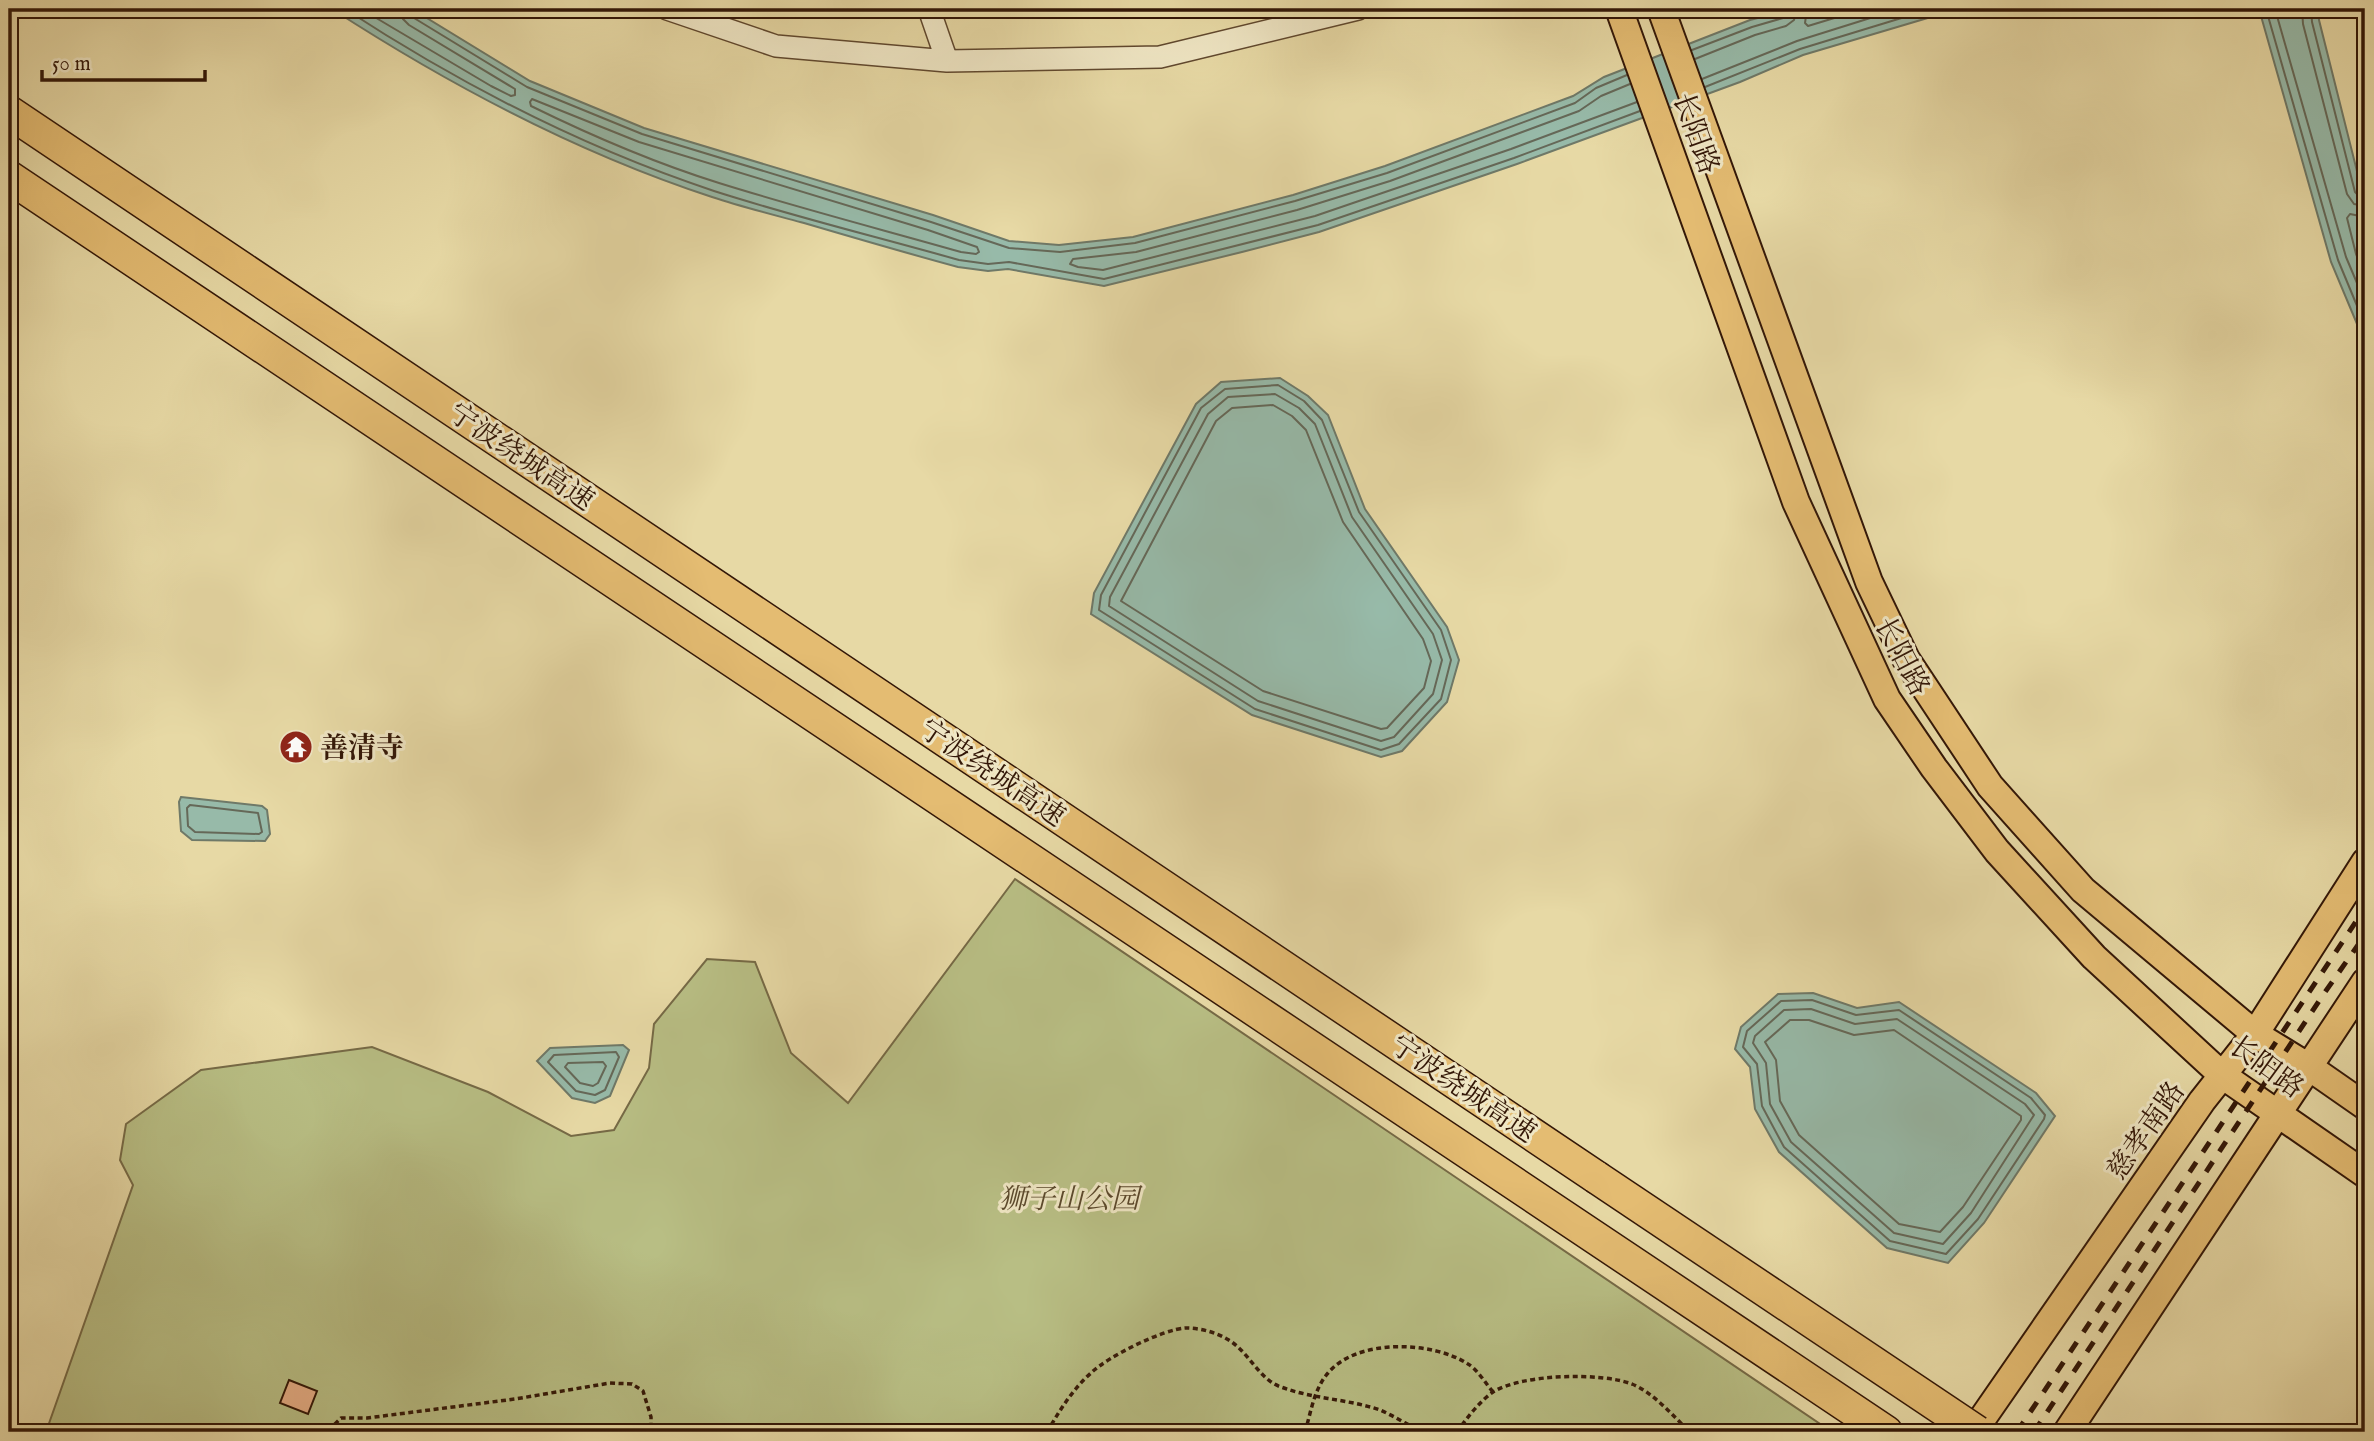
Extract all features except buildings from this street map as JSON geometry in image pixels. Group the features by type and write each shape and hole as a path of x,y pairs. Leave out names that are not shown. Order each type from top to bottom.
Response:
{"highway":[{"name":"宁波绕城高速","path":"9,112 1975,1432"},
{"name":"宁波绕城高速","path":"9,177 1886,1432"}],"main road":[{"name":"长阳路","path":"1619,9 1796,502 1887,699 1934,768 1997,851 2094,957 2221,1075 2365,1174"},
{"name":"长阳路","path":"1661,9 1869,582 1906,659 1990,786 2083,890 2255,1034 2309,1067 2365,1107"},
{"name":"慈孝南路","path":"1975,1432 2221,1075 2255,1034 2365,862"},
{"path":"2067,1432 2365,982"}],"street":[{"path":"667,9 776,46 947,61 1160,57 1358,9"},
{"path":"929,9 947,61"}],"path":[{"path":"1046,1432 1067,1398 1093,1371 1126,1350 1185,1328 1205,1330 1223,1336 1237,1345 1270,1382 1316,1396 1380,1410 1422,1432"},
{"path":"1305,1432 1319,1385 1330,1370 1371,1349 1400,1346 1441,1352 1470,1365 1493,1392"},
{"path":"1457,1432 1493,1392 1523,1380 1569,1376 1632,1385 1657,1400 1690,1432"},
{"path":"334,1432 332,1426 341,1418 367,1418 515,1399 610,1383 632,1384 643,1391 651,1416 651,1432"},
{"path":"1320,1432 1353,1432"}],"green space":[{"name":"狮子山公园","path":"1015,879 1832,1432 46,1432 133,1185 120,1160 126,1124 201,1070 372,1047 488,1092 571,1136 614,1130 649,1068 654,1024 707,959 755,962 791,1053 848,1103"}],"water":[{"path":"332,9 412,9 530,81 644,128 933,215 1009,241 1059,245 1133,237 1293,195 1385,166 1573,96 1604,77 1750,20 1792,9 1958,9 1803,55 1740,82 1517,164 1319,232 1104,286 1008,269 988,271 958,267 712,197 612,160 516,115 423,65"},
{"path":"2259,9 2318,9 2365,203 2365,343 2331,262"},
{"path":"1280,378 1308,396 1328,415 1365,509 1447,627 1459,660 1447,702 1402,751 1381,757 1252,715 1091,614 1094,593 1196,404 1221,382"},
{"path":"181,797 262,806 267,810 270,834 265,841 192,840 181,831"},
{"path":"1813,993 1857,1008 1899,1002 2036,1093 2055,1116 1984,1223 1948,1263 1887,1248 1779,1152 1755,1109 1750,1067 1735,1049 1741,1027 1778,994"},
{"path":"623,1045 629,1050 610,1096 595,1103 572,1098 537,1061 550,1048"}],"railway":[{"path":"2017,1432 2365,908"},
{"path":"2034,1432 2365,935"}],"place":[{"name":"善清寺","path":"296,747"}]}
